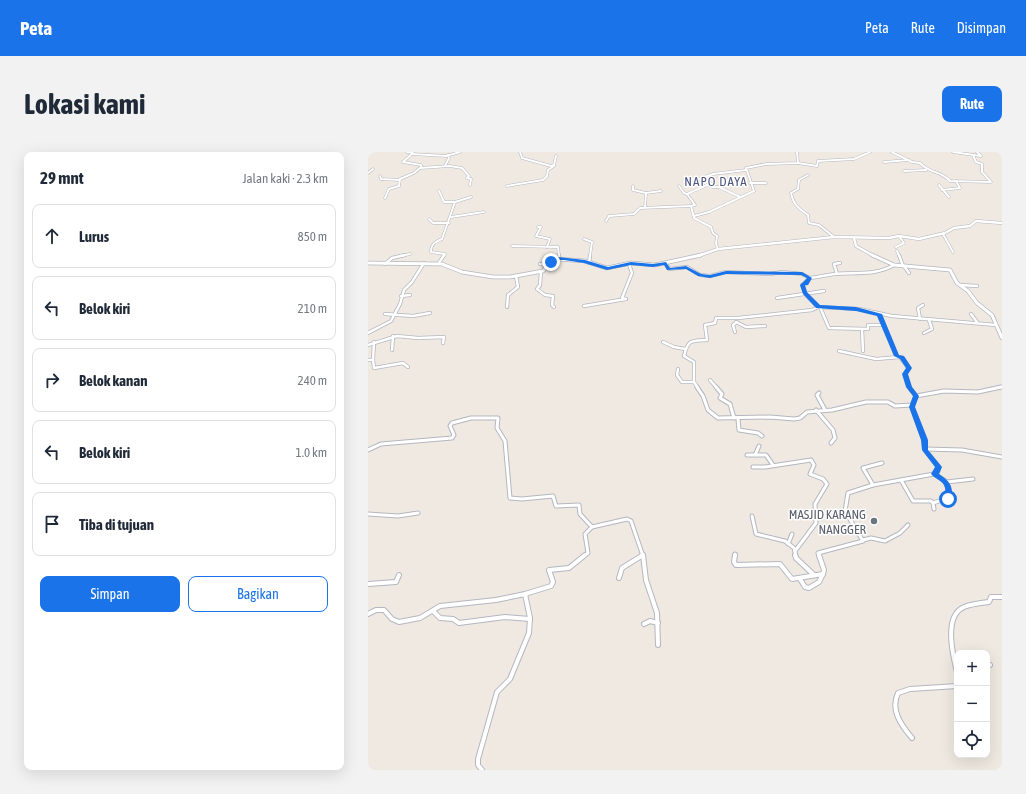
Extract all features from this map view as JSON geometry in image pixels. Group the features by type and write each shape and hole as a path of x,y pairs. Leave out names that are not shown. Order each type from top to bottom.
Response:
{"street":[{"path":"407,152 413,153 412,154 443,153 448,155 460,152"},
{"path":"520,152 522,158 554,166"},
{"path":"797,152 798,163"},
{"path":"698,182 696,180 710,175 746,170 746,168 751,166 798,163 817,166 818,161 854,159 870,152"},
{"path":"892,152 909,160 920,163 926,170"},
{"path":"953,152 981,156 978,152"},
{"path":"412,154 404,162 421,165 420,168"},
{"path":"446,166 449,158 448,155"},
{"path":"904,171 926,170 944,174 949,181 991,182 982,172 981,164 976,162 974,155"},
{"path":"507,186 543,180 548,170 554,166 556,156"},
{"path":"884,162 909,160"},
{"path":"380,176 381,179 399,180 420,168 446,166 463,169 469,176 467,178 472,179 470,185"},
{"path":"368,173 373,169"},
{"path":"694,216 709,212 754,191 746,170"},
{"path":"808,175 800,180 798,189 791,193 792,200 799,209 808,216 809,223 819,225 834,237"},
{"path":"385,198 389,189 399,186 401,183 399,180"},
{"path":"942,190 960,188 956,181"},
{"path":"750,183 766,183"},
{"path":"687,194 707,185"},
{"path":"939,185 949,197"},
{"path":"633,186 633,190 646,193 661,191"},
{"path":"606,221 609,216 634,214 639,208 696,205 679,186"},
{"path":"713,187 719,187 740,197"},
{"path":"439,191 444,202 455,202 471,197"},
{"path":"645,207 646,193"},
{"path":"440,263 445,254 431,252 431,247 434,242 442,239 449,223 455,202"},
{"path":"691,206 694,216 701,223 711,227 713,233 717,236 716,244 718,249"},
{"path":"451,217 484,212"},
{"path":"429,219 433,223 449,223"},
{"path":"368,263 440,263 462,272 484,276 516,276 546,270 552,261 560,258 607,268 629,264 653,265 702,256 718,249 834,237 889,238 905,236 917,239 943,234 952,228 971,226 976,221 1002,223"},
{"path":"538,227 541,227 536,236 550,238 547,247"},
{"path":"943,234 952,252"},
{"path":"896,247 897,245 904,244 899,236"},
{"path":"905,236 905,241"},
{"path":"854,238 856,246 861,250 894,265 948,270 960,286 968,291 977,304 990,313 1002,338"},
{"path":"584,239 592,242 589,263"},
{"path":"512,246 558,247 560,258"},
{"path":"897,251 908,273"},
{"path":"385,264 392,258 410,254"},
{"path":"368,333 387,324 394,316 400,304 401,296 424,263"},
{"path":"666,263 669,269 686,268 700,275 710,276 726,272 771,274 782,272 802,274 810,278 837,274 867,274 886,270 894,265"},
{"path":"837,274 834,264 840,263"},
{"path":"540,264 549,265"},
{"path":"584,306 627,299 622,298 632,273 629,264"},
{"path":"541,272 538,290 545,295 553,296 552,305 554,307"},
{"path":"507,307 508,295 518,286 516,276"},
{"path":"810,278 806,284 802,285 805,293 819,307 830,328 868,329 868,325 883,325"},
{"path":"960,286 977,286"},
{"path":"777,298 824,291"},
{"path":"401,296 410,295"},
{"path":"920,318 918,308 923,305"},
{"path":"912,405 895,406 889,402 868,402 825,410 816,410 804,413 800,418 794,419 770,417 736,419 718,418 706,408 703,396 694,382 695,364 692,359 685,356 685,349 687,344 691,341 707,340 705,325 714,323 716,318 738,318 812,310 819,307 859,309 880,315 929,320 977,322 996,325"},
{"path":"385,314 394,316 398,314 420,316 430,313"},
{"path":"971,314 977,322"},
{"path":"880,315 896,356"},
{"path":"735,332 733,325 738,318"},
{"path":"924,333 932,329 929,320"},
{"path":"736,322 746,327 765,326"},
{"path":"862,329 863,351"},
{"path":"392,350 393,336"},
{"path":"368,345 393,336 444,337 443,343"},
{"path":"374,342 374,368 403,363 408,367"},
{"path":"663,342 674,347 685,349"},
{"path":"839,351 857,354 868,359 887,359 896,356 902,357 909,368 905,374 909,387 916,396"},
{"path":"368,360 373,360"},
{"path":"678,369 677,375 683,383 694,382"},
{"path":"710,380 722,394 720,398 721,400 730,404 739,430 758,433 762,436"},
{"path":"916,396 944,391 978,392 1002,387"},
{"path":"819,393 817,396 825,410"},
{"path":"863,540 844,508 848,493 873,485 934,474 938,471 938,467 925,449 924,440 912,405 916,396"},
{"path":"816,410 833,430 835,438 832,443"},
{"path":"368,450 381,444 452,438 454,435 450,426 452,423 476,417 498,418 497,428 505,440 507,479 510,498 526,499 553,496 556,506 578,505 580,514 592,527"},
{"path":"755,455 759,446"},
{"path":"925,449 962,450 1002,457"},
{"path":"747,455 766,455 773,465"},
{"path":"753,467 762,468 811,460 814,465 810,474 823,479 827,484 816,500 816,523 795,550"},
{"path":"873,485 863,468 882,463"},
{"path":"934,474 946,481 973,479"},
{"path":"901,480 913,501 931,501 933,503 948,498 949,490 946,481"},
{"path":"933,503 934,509"},
{"path":"368,514 398,516 418,513"},
{"path":"752,516 756,534 782,540 788,544 795,550 796,558 814,575"},
{"path":"368,614 376,610 384,610 392,619 399,622 420,618 440,606 496,600 525,594 551,586 553,582 549,570 567,569 588,553 585,534 592,527 628,519 632,521 643,555 646,580 652,593 658,623 658,644"},
{"path":"800,579 805,587 809,588 819,582 824,570 817,556 818,553 831,548 862,543 863,540 876,538 885,541 900,533 908,525"},
{"path":"788,544 792,534"},
{"path":"735,554 736,565 780,564 790,578 800,579 823,574"},
{"path":"619,578 622,568 643,555"},
{"path":"368,584 373,585 396,582 399,575"},
{"path":"482,770 478,765 478,759 494,698 497,692 510,679 529,633 530,619 525,594"},
{"path":"954,658 949,636 952,623 963,607 988,602 991,597 1002,597"},
{"path":"433,611 438,617 453,619 459,623 505,617 530,619"},
{"path":"644,624 650,621 658,623"},
{"path":"912,738 898,718 895,701 898,693 906,690 954,687"}],"place":[{"name":"MASJID KARANG NANGGER","path":"874,521"}],"district":[{"name":"NAPO DAYA","path":"716,181"}],"route":[{"path":"551,262 558,258 585,261 599,267 607,268 631,264 653,265 666,263 669,269 688,268 699,273 700,275 710,276 716,273 726,272 771,274 782,272 803,274 810,278 807,280 806,284 802,285 805,293 818,307 856,309 880,315 881,321 896,356 902,357 905,364 909,368 909,371 905,374 909,387 916,396 912,407 924,440 925,450 938,467 938,471 934,474 946,481 949,488 948,499"}]}
